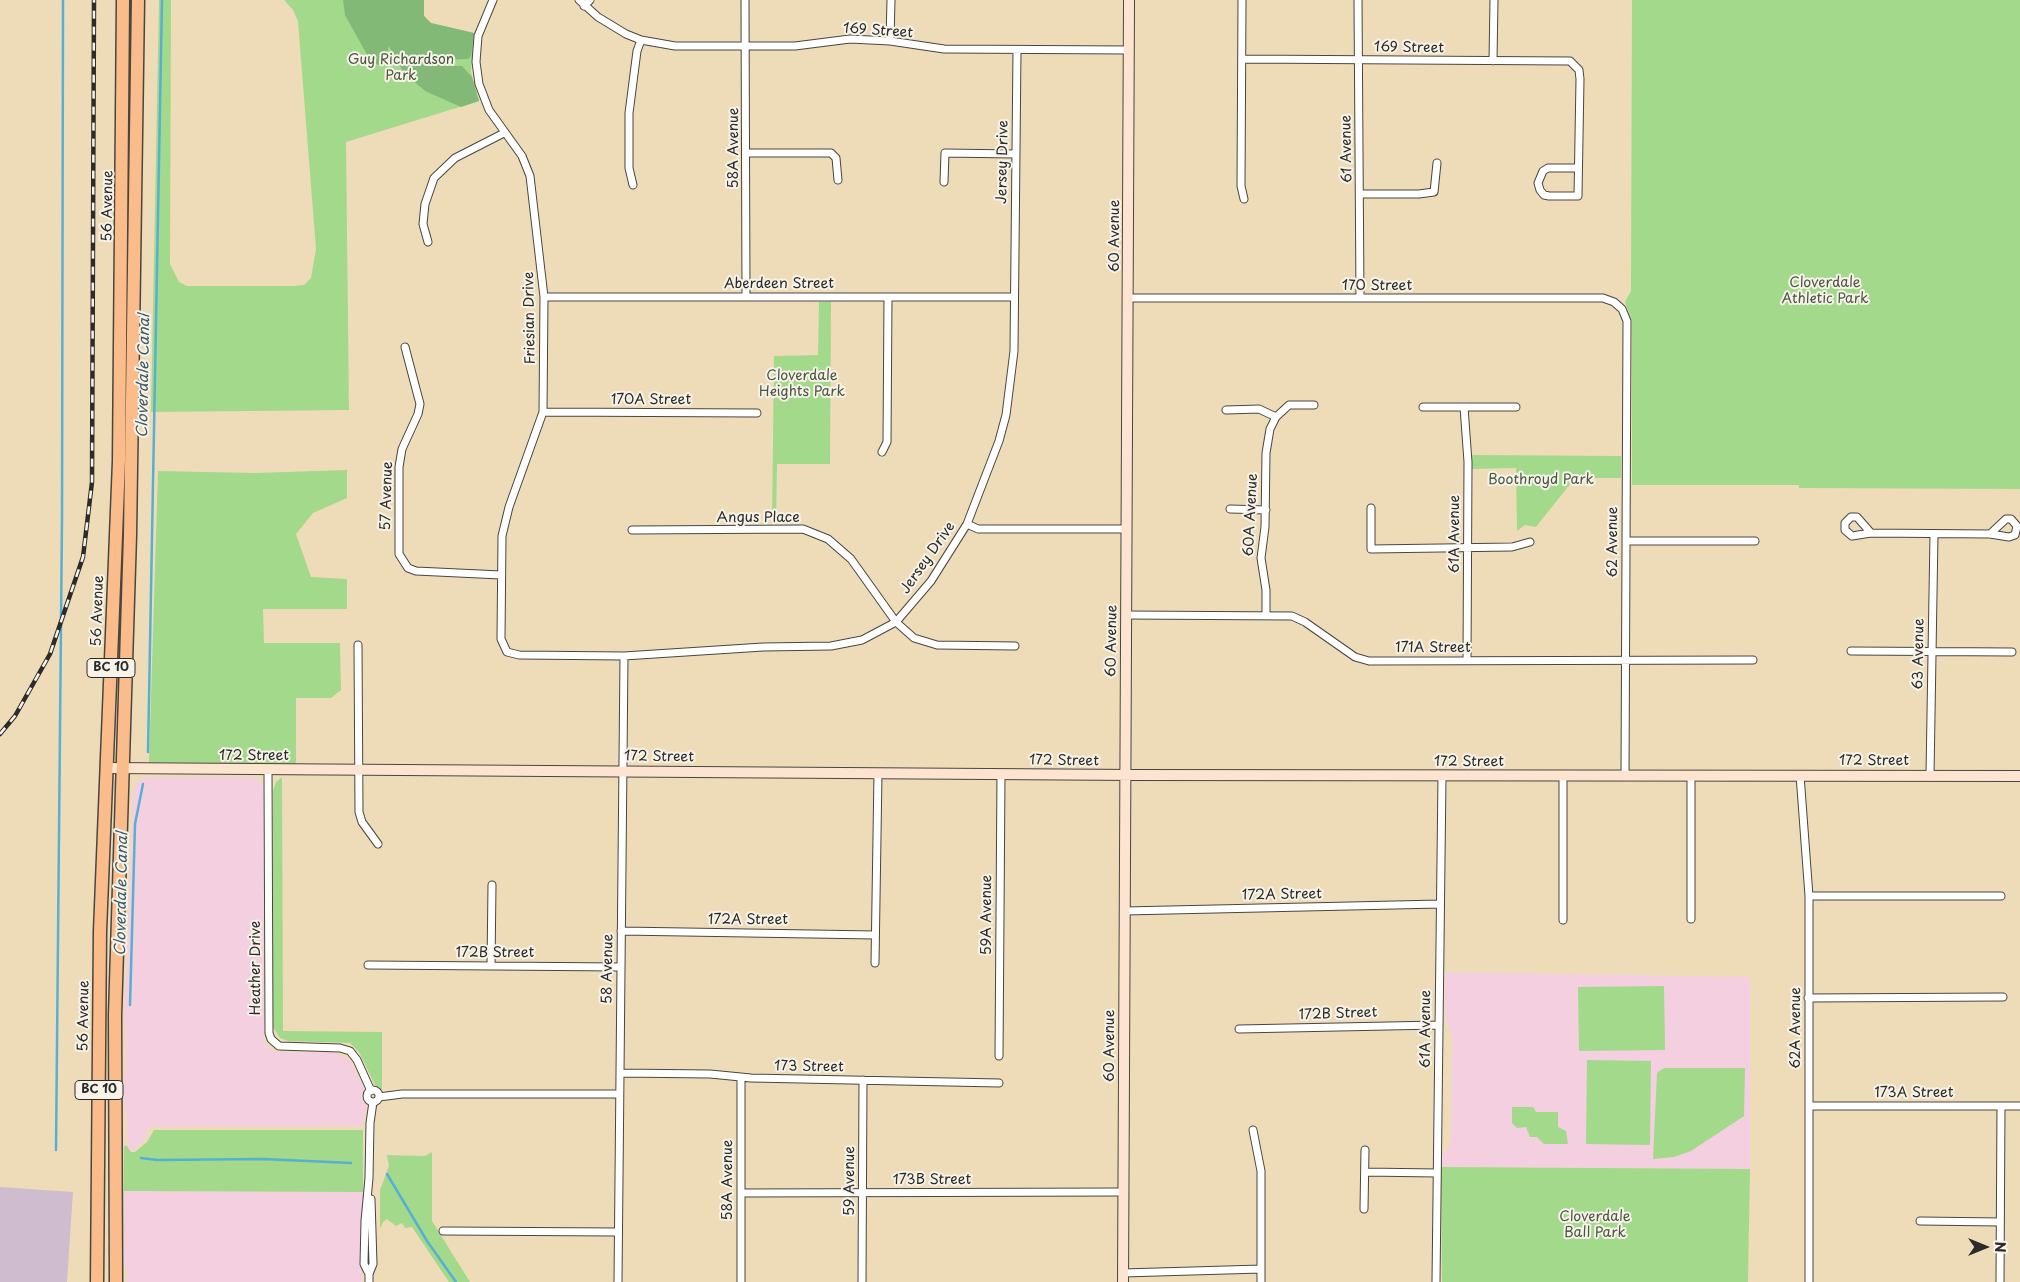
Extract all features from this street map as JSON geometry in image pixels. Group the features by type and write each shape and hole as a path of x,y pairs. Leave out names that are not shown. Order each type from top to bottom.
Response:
{"highway":[{"name":"56 Avenue","path":"97,1282 100,931 119,461 123,0"},
{"name":"56 Avenue","path":"116,1282 115,1015 130,535 138,0"}],"street":[{"name":"Friesian Drive","path":"493,0 478,36 476,71 483,97 504,132 522,156 530,176 544,297 544,412 506,516 502,536 501,639 503,647"},
{"name":"169 Street","path":"579,0 587,3 612,26 640,40 675,46 811,45 850,39 890,41 944,49 1129,50"},
{"name":"58A Avenue","path":"745,0 746,296"},
{"path":"890,41 891,0"},
{"name":"60 Avenue","path":"1123,1278 1129,0"},
{"path":"1242,0 1241,186 1244,199"},
{"name":"61 Avenue","path":"1358,0 1361,194 1360,298"},
{"path":"1493,61 1494,0"},
{"path":"633,184 629,168 629,112 640,40"},
{"name":"Jersey Drive","path":"503,647 507,652 518,655 624,656 763,647 831,646 862,640 896,622 931,581 967,524 1000,441 1006,415 1014,351 1017,50"},
{"name":"169 Street","path":"1242,59 1563,61 1574,64 1579,70 1580,79 1578,168"},
{"path":"428,242 423,224 425,204 434,178 455,158 504,132"},
{"path":"747,153 831,153 836,158 838,180"},
{"path":"944,182 945,154 1015,154"},
{"path":"1361,194 1419,194 1434,192 1437,162"},
{"path":"1548,168 1578,168 1578,196 1549,196 1544,195 1540,190 1538,183 1543,171 1548,168"},
{"path":"882,452 887,442 888,296"},
{"name":"Aberdeen Street","path":"544,297 1014,297"},
{"name":"170 Street","path":"1128,298 1603,298 1614,302 1622,309"},
{"name":"62 Avenue","path":"1622,309 1627,321 1624,776"},
{"name":"57 Avenue","path":"405,347 420,404 418,414 402,449 399,467 398,544 403,561 408,568 416,571 501,575"},
{"path":"1226,410 1259,409 1276,417 1289,405 1314,405"},
{"path":"1423,407 1516,407"},
{"name":"61A Avenue","path":"1464,407 1468,462 1467,660"},
{"name":"170A Street","path":"544,412 757,413"},
{"name":"60A Avenue","path":"1266,616 1266,590 1261,558 1266,510 1266,453 1270,429 1276,417"},
{"path":"1371,508 1371,549 1512,547 1530,542"},
{"path":"1230,509 1266,510"},
{"path":"967,524 978,529 1127,529"},
{"name":"Angus Place","path":"632,530 802,529 828,540 851,559 896,622 914,638 937,645 1015,646"},
{"path":"1871,533 1990,534"},
{"name":"63 Avenue","path":"1930,776 1934,534"},
{"path":"1626,541 1755,540"},
{"name":"171A Street","path":"1126,615 1292,616 1305,622 1355,657 1369,661 1753,660"},
{"path":"358,645 359,812 362,822 378,844"},
{"path":"1851,651 2012,652"},
{"name":"58 Avenue","path":"618,1282 624,656"},
{"name":"172 Street","path":"108,768 1124,775 2020,776"},
{"name":"Heather Drive","path":"268,770 269,1033 271,1039 279,1046 340,1048 350,1051 357,1060 371,1091"},
{"path":"875,963 878,773"},
{"name":"59A Avenue","path":"999,1056 1001,774"},
{"name":"62A Avenue","path":"1800,775 1809,896 1809,1282"},
{"name":"61A Avenue","path":"1436,1282 1442,776"},
{"path":"1563,776 1563,920"},
{"path":"1691,776 1691,919"},
{"path":"491,966 492,885"},
{"path":"1809,896 2002,896"},
{"name":"172A Street","path":"1125,911 1440,904"},
{"name":"172A Street","path":"622,931 875,935"},
{"name":"172B Street","path":"368,965 621,967"},
{"path":"1808,998 2003,997"},
{"name":"172B Street","path":"1239,1029 1438,1024"},
{"name":"173 Street","path":"620,1073 999,1083"},
{"name":"58A Avenue","path":"741,1077 741,1282"},
{"name":"59 Avenue","path":"862,1282 864,1080"},
{"path":"373,1102 367,1097 371,1091 377,1091 379,1096"},
{"path":"379,1096 402,1094 619,1094"},
{"path":"373,1102 378,1100 379,1096"},
{"path":"369,1278 364,1264 370,1123 373,1102"},
{"name":"173A Street","path":"1809,1106 2020,1106"},
{"path":"2000,1282 2001,1106"},
{"path":"1253,1130 1261,1171 1261,1282"},
{"path":"1364,1209 1365,1150"},
{"path":"1365,1172 1437,1173"},
{"name":"173B Street","path":"741,1193 1123,1192"},
{"path":"1920,1221 2000,1222"},
{"path":"443,1231 618,1232"},
{"path":"1123,1278 1261,1269"}],"shaded area":[{"path":"146,777 252,777 261,781 263,788 264,1041 270,1049 277,1052 335,1052 350,1060 365,1090 367,1107 362,1126 151,1127 148,1129 146,1139 134,1150 131,1152 127,1147 127,1117 123,1100 126,1060 124,1003 133,791 137,781"},
{"path":"1445,972 1750,977 1750,1169 1441,1167 1442,1156 1449,1147 1451,1138 1452,1038 1445,1015"},
{"path":"0,1187 73,1192 67,1282 0,1282"},
{"path":"124,1191 363,1192 362,1282 127,1282 127,1271 124,1265"}],"green space":[{"name":"Guy Richardson Park","path":"159,0 171,0 170,264 179,282 187,286 294,286 304,285 311,278 316,249 298,21 293,10 284,0 424,0 424,16 431,23 474,33 471,72 479,101 346,142 349,410 151,412"},
{"path":"343,0 424,0 424,16 431,23 474,33 471,56 468,59 441,60 441,66 462,66 472,77 479,101 461,107 425,91 404,73 389,46 384,62 378,65 370,60 345,15"},
{"name":"Cloverdale Athletic Park","path":"1632,0 2020,0 2020,489 1799,488 1799,485 1632,485 1632,321 1625,302 1631,291"},
{"name":"Cloverdale Heights Park","path":"819,302 831,302 830,464 777,464 776,523 772,523 774,356 818,355"},
{"name":"Boothroyd Park","path":"1472,455 1621,456 1621,478 1575,478 1536,527 1525,525 1517,531 1516,468 1472,469"},
{"path":"347,470 347,498 313,513 296,534 311,577 347,579 347,609 263,609 264,643 340,643 341,690 331,698 296,698 296,765 149,762 158,471 256,473"},
{"path":"282,777 283,1031 382,1032 382,1090 375,1085 359,1052 350,1043 288,1041 280,1038 273,1027 273,791 276,782"},
{"path":"1664,986 1665,1050 1579,1051 1578,987"},
{"path":"1587,1060 1651,1061 1650,1145 1586,1144"},
{"path":"1664,1068 1745,1068 1744,1116 1691,1151 1674,1157 1653,1159 1657,1073"},
{"path":"1512,1107 1533,1107 1536,1112 1558,1112 1558,1127 1566,1131 1568,1144 1544,1144 1537,1137 1530,1137 1526,1127 1517,1128 1512,1123"},
{"path":"154,1130 363,1130 363,1192 124,1191 124,1147 126,1145 131,1152 135,1152 147,1142"},
{"path":"432,1152 432,1221 470,1282 449,1282 412,1227 405,1228 402,1223 396,1226 387,1219 383,1222 380,1229 380,1190 389,1166 387,1155 425,1156"},
{"name":"Cloverdale Ball Park","path":"1441,1167 1750,1169 1748,1282 1442,1282"}],"waterway":[{"path":"56,1150 62,518 63,0"},
{"name":"Cloverdale Canal","path":"148,752 162,0"},
{"name":"Cloverdale Canal","path":"130,1005 135,824 143,784"},
{"name":"Cloverdale Canal","path":"141,1158 157,1160 263,1159 351,1163"},
{"name":"Cloverdale Canal","path":"387,1174 427,1241 456,1282"}],"railway":[{"path":"0,734 15,716 50,654 83,557 92,482 94,0"}]}
